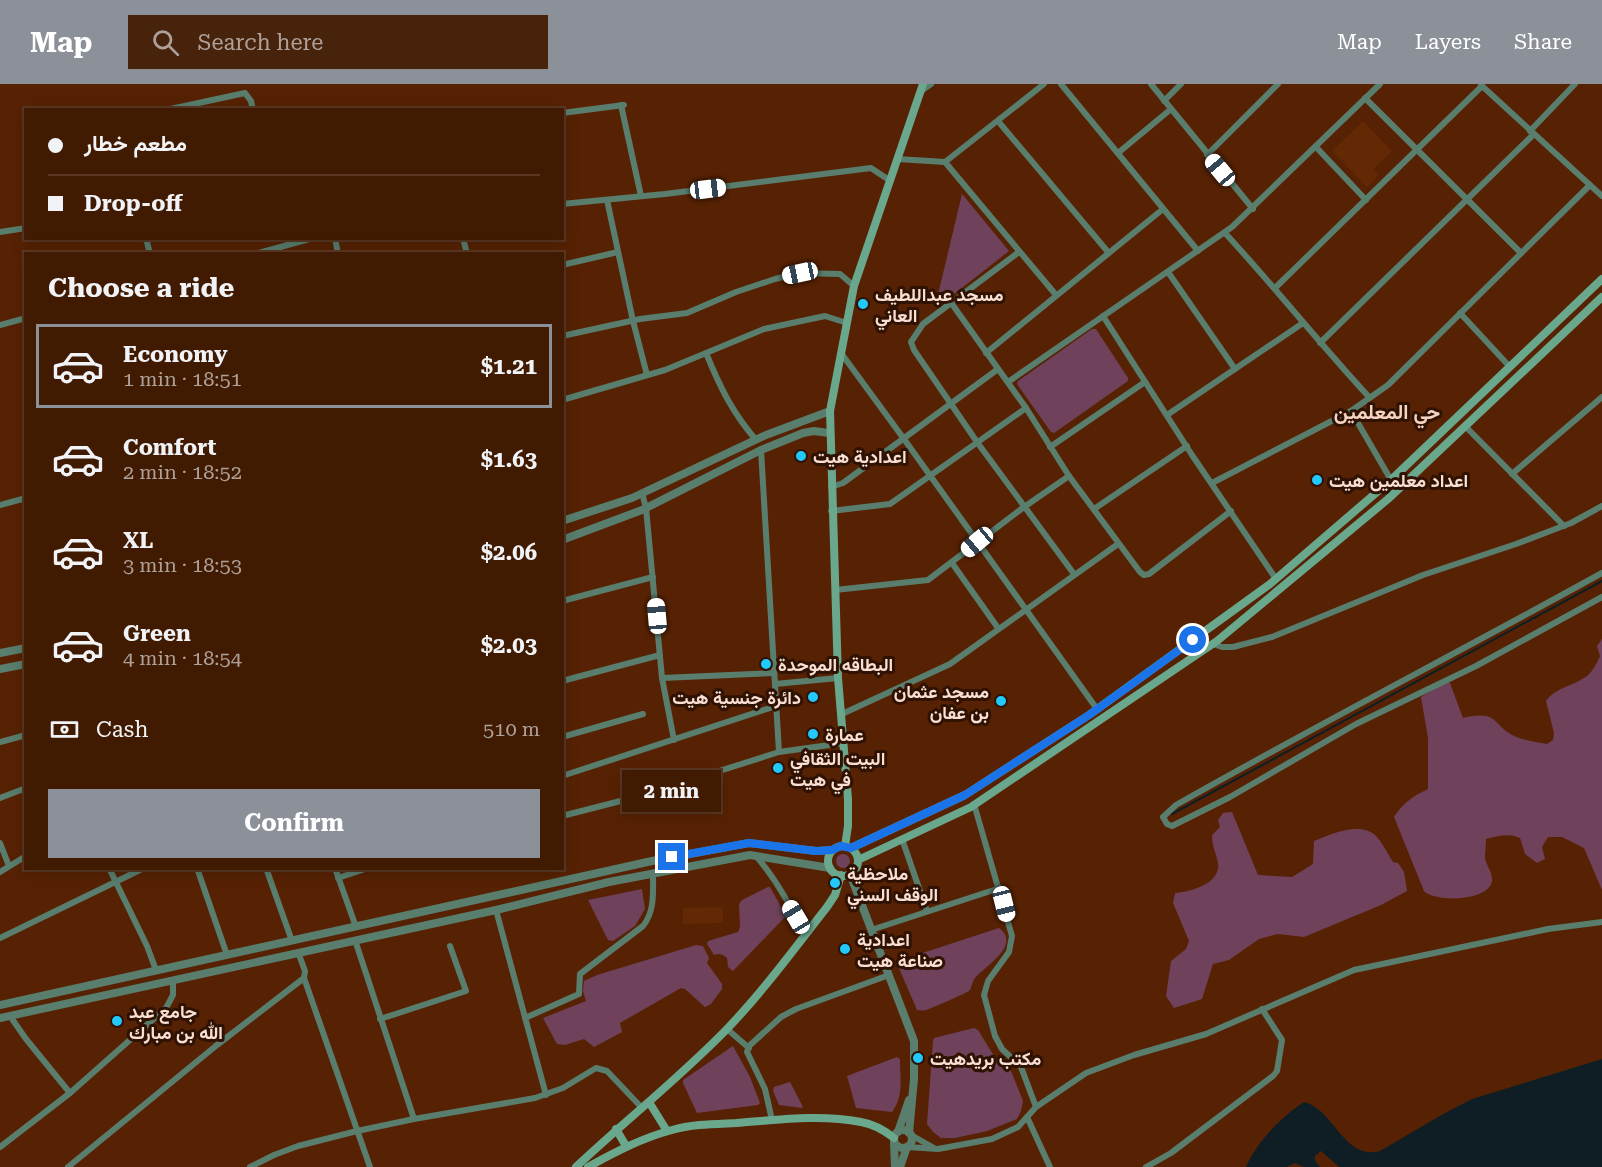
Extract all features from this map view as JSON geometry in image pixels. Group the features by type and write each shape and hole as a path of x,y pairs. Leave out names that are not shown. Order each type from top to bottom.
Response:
{"main road":[{"path":"848,847 848,808 838,678 831,511 830,411 855,286 921,88"},
{"path":"845,874 830,868 828,858 832,850 848,847 965,795 1097,709 1276,579 1391,480 1602,279"},
{"path":"858,860 974,804 1213,644 1388,499 1602,297"},
{"path":"1174,654 1182,665"},
{"path":"576,1167 726,1029 831,901 845,874 856,868 858,860 856,853 848,847"},
{"path":"645,1105 667,1131"},
{"path":"588,1167 626,1146 667,1131 692,1126 815,1119 859,1122 881,1129 895,1137"},
{"path":"616,1129 626,1146"}],"street":[{"path":"921,88 931,84"},
{"path":"897,159 945,162 1044,84"},
{"path":"1060,84 1198,251"},
{"path":"1151,84 1253,209"},
{"path":"1164,101 1181,84"},
{"path":"1207,155 1278,84"},
{"path":"1320,344 1532,133 1575,84"},
{"path":"1275,288 1481,85 1602,196"},
{"path":"1008,382 1225,233 1253,209 1375,86"},
{"path":"175,108 245,93 252,108"},
{"path":"1365,98 1521,254"},
{"path":"564,113 622,105 641,196"},
{"path":"1118,153 1171,109"},
{"path":"998,121 1108,252"},
{"path":"1316,147 1366,200"},
{"path":"945,162 1056,295"},
{"path":"564,204 871,168 890,180"},
{"path":"1212,483 1351,411 1388,385 1590,185"},
{"path":"607,200 647,375"},
{"path":"986,353 1163,209"},
{"path":"0,232 24,228"},
{"path":"1225,233 1275,288 1320,344 1370,397"},
{"path":"262,252 306,240"},
{"path":"564,265 618,252"},
{"path":"1019,252 952,304 922,324 911,342 914,350 977,442 1074,574"},
{"path":"1168,272 1235,369"},
{"path":"564,336 633,321 687,313 746,289 800,273 840,274 855,286"},
{"path":"952,304 1026,408 1069,476 1118,544 1144,575 1149,574 1231,512"},
{"path":"1460,313 1510,368"},
{"path":"564,399 647,375 764,329 825,316 847,323"},
{"path":"1103,316 1276,579"},
{"path":"0,325 24,319"},
{"path":"1167,415 1303,323"},
{"path":"706,353 738,419 756,440"},
{"path":"841,353 1097,709"},
{"path":"831,487 843,483 998,369"},
{"path":"1050,447 1145,382"},
{"path":"1512,474 1602,396"},
{"path":"831,511 890,504 1026,408"},
{"path":"564,520 642,493 756,440 830,411"},
{"path":"1351,411 1391,480"},
{"path":"1465,426 1564,526"},
{"path":"564,539 646,508 761,450 803,433 814,431 829,433"},
{"path":"1094,509 1187,446"},
{"path":"761,450 779,752"},
{"path":"835,590 928,580 1069,476"},
{"path":"642,493 646,508 660,655 674,740"},
{"path":"0,505 24,499"},
{"path":"1213,644 1233,647 1272,637 1423,575 1564,526 1602,506"},
{"path":"842,714 950,664 1118,544"},
{"path":"952,563 998,628"},
{"path":"1602,573 1296,736 1176,804 1163,817 1167,824 1172,826 1230,797 1356,724 1476,666 1602,597"},
{"path":"564,600 653,577"},
{"path":"0,653 24,648"},
{"path":"564,680 660,655"},
{"path":"0,669 24,664"},
{"path":"663,678 774,673"},
{"path":"775,684 838,678"},
{"path":"564,775 776,706"},
{"path":"564,736 643,714"},
{"path":"0,742 24,736"},
{"path":"564,815 644,795 779,752 844,743"},
{"path":"0,798 24,789"},
{"path":"974,804 1012,936 1009,951 988,981 984,995 994,1036 1002,1049 1021,1067 1036,1107"},
{"path":"902,839 927,911"},
{"path":"0,843 9,866"},
{"path":"0,1005 652,861 749,843 816,851 832,850"},
{"path":"0,1018 496,910 653,873 750,855 830,868"},
{"path":"755,856 766,868 796,917 804,935"},
{"path":"0,872 24,857"},
{"path":"110,870 147,946 156,970"},
{"path":"0,938 140,870"},
{"path":"198,870 227,955"},
{"path":"267,870 292,941"},
{"path":"336,870 356,927"},
{"path":"338,878 362,870"},
{"path":"525,1018 579,994 580,974 643,926 649,919 652,908 653,873"},
{"path":"845,874 871,930 914,1041 910,1134 912,1141 907,1147 900,1167"},
{"path":"871,930 1000,888"},
{"path":"496,910 546,1095"},
{"path":"895,1137 900,1148 938,1149 992,1139 1018,1127 1036,1107 1086,1073 1134,1055 1206,1034 1354,970 1548,929 1602,922"},
{"path":"355,940 414,1119"},
{"path":"380,1019 466,991 450,946"},
{"path":"298,952 306,971 304,978 370,1167"},
{"path":"147,972 148,985"},
{"path":"772,1120 765,1089 747,1052 758,1036 796,1009 889,975"},
{"path":"68,1167 217,1045 304,978"},
{"path":"0,1147 70,1093 166,1008 173,995 173,980"},
{"path":"1146,1167 1171,1154 1273,1077 1277,1071 1282,1040 1262,1009"},
{"path":"10,1016 26,1040 70,1093"},
{"path":"726,1029 749,1048"},
{"path":"250,1167 298,1146 357,1131 546,1095 563,1088 592,1068 600,1068 610,1074 645,1105"},
{"path":"894,1167 895,1137 913,1090"},
{"path":"1027,1117 1050,1167"},
{"path":"895,1137 905,1130 938,1149"}],"shaded area":[{"path":"1363,121 1392,151 1373,169 1379,175 1367,187 1332,151"},
{"path":"962,194 1009,251 944,302 936,303"},
{"path":"1092,329 1096,329 1128,381 1054,433 1051,432 1017,384 1018,381"},
{"path":"1602,639 1602,890 1584,848 1562,837 1548,837 1542,847 1545,859 1537,863 1525,854 1520,838 1508,835 1486,839 1485,858 1492,881 1489,888 1482,893 1450,898 1430,895 1424,891 1394,817 1409,800 1428,789 1428,738 1421,697 1446,681 1450,683 1463,718 1490,717 1510,734 1547,744 1553,740 1554,733 1546,701 1550,696 1589,674 1600,656 1597,646"},
{"path":"1232,812 1258,875 1292,877 1313,864 1314,841 1346,830 1363,829 1377,837 1393,862 1398,863 1404,872 1407,891 1381,905 1304,937 1278,934 1259,939 1229,960 1213,964 1202,999 1174,1008 1166,996 1171,961 1186,949 1189,941 1173,903 1175,893 1196,889 1215,876 1218,863 1212,835 1220,827 1218,820 1223,813"},
{"path":"840,854 846,854 850,861 846,868 840,868 836,864 836,858"},
{"path":"768,887 785,917 733,971 728,967 727,958 721,954 714,955 707,944 708,941 738,932 740,927 739,904 742,900"},
{"path":"642,889 645,909 635,926 613,941 608,940 588,900"},
{"path":"723,907 723,923 683,924 683,908"},
{"path":"999,928 1005,935 1004,948 975,978 969,991 929,1009 917,1010 898,966 898,961"},
{"path":"696,945 703,946 709,958 707,963 722,984 722,989 711,1004 705,1007 681,988 620,1023 622,1032 594,1047 584,1039 565,1045 557,1044 543,1018 586,1001 583,991 584,981"},
{"path":"974,1028 978,1030 997,1061 1011,1071 1023,1101 1021,1111 1017,1119 987,1131 955,1138 941,1138 927,1124 933,1041 934,1038"},
{"path":"733,1046 750,1077 760,1103 697,1113 683,1080"},
{"path":"897,1057 900,1059 900,1087 898,1100 892,1112 856,1108 847,1076"},
{"path":"1602,1059 1602,1167 1339,1167 1321,1151 1315,1156 1320,1167 1304,1167 1295,1163 1287,1167 1246,1167 1256,1148 1270,1131 1304,1102 1323,1114 1357,1149 1368,1152 1380,1151 1472,1099"},
{"path":"790,1082 802,1108 779,1105 773,1091 774,1087"}],"waterway":[{"path":"1172,814 1602,581"}],"place":[{"name":"مسجد عبداللطيف العاني","path":"863,304"},
{"name":"اعدادية هيت","path":"801,456"},
{"name":"اعداد معلمين هيت","path":"1317,480"},
{"name":"البطاقه الموحدة","path":"766,664"},
{"name":"دائرة جنسية هيت","path":"813,697"},
{"name":"مسجد عثمان بن عفان","path":"1001,701"},
{"name":"عمارة","path":"813,734"},
{"name":"البيت الثقافي في هيت","path":"778,768"},
{"name":"ملاحظية الوقف السني","path":"835,883"},
{"name":"اعدادية صناعة هيت","path":"845,949"},
{"name":"جامع عبد الله بن مبارك","path":"117,1021"},
{"name":"مكتب بريدهيت","path":"918,1058"}],"district":[{"name":"حي المعلمين","path":"1387,412"}],"route":[{"path":"672,857 749,843 816,851 832,850 841,846 851,848 965,795 1089,715 1193,640"}]}
